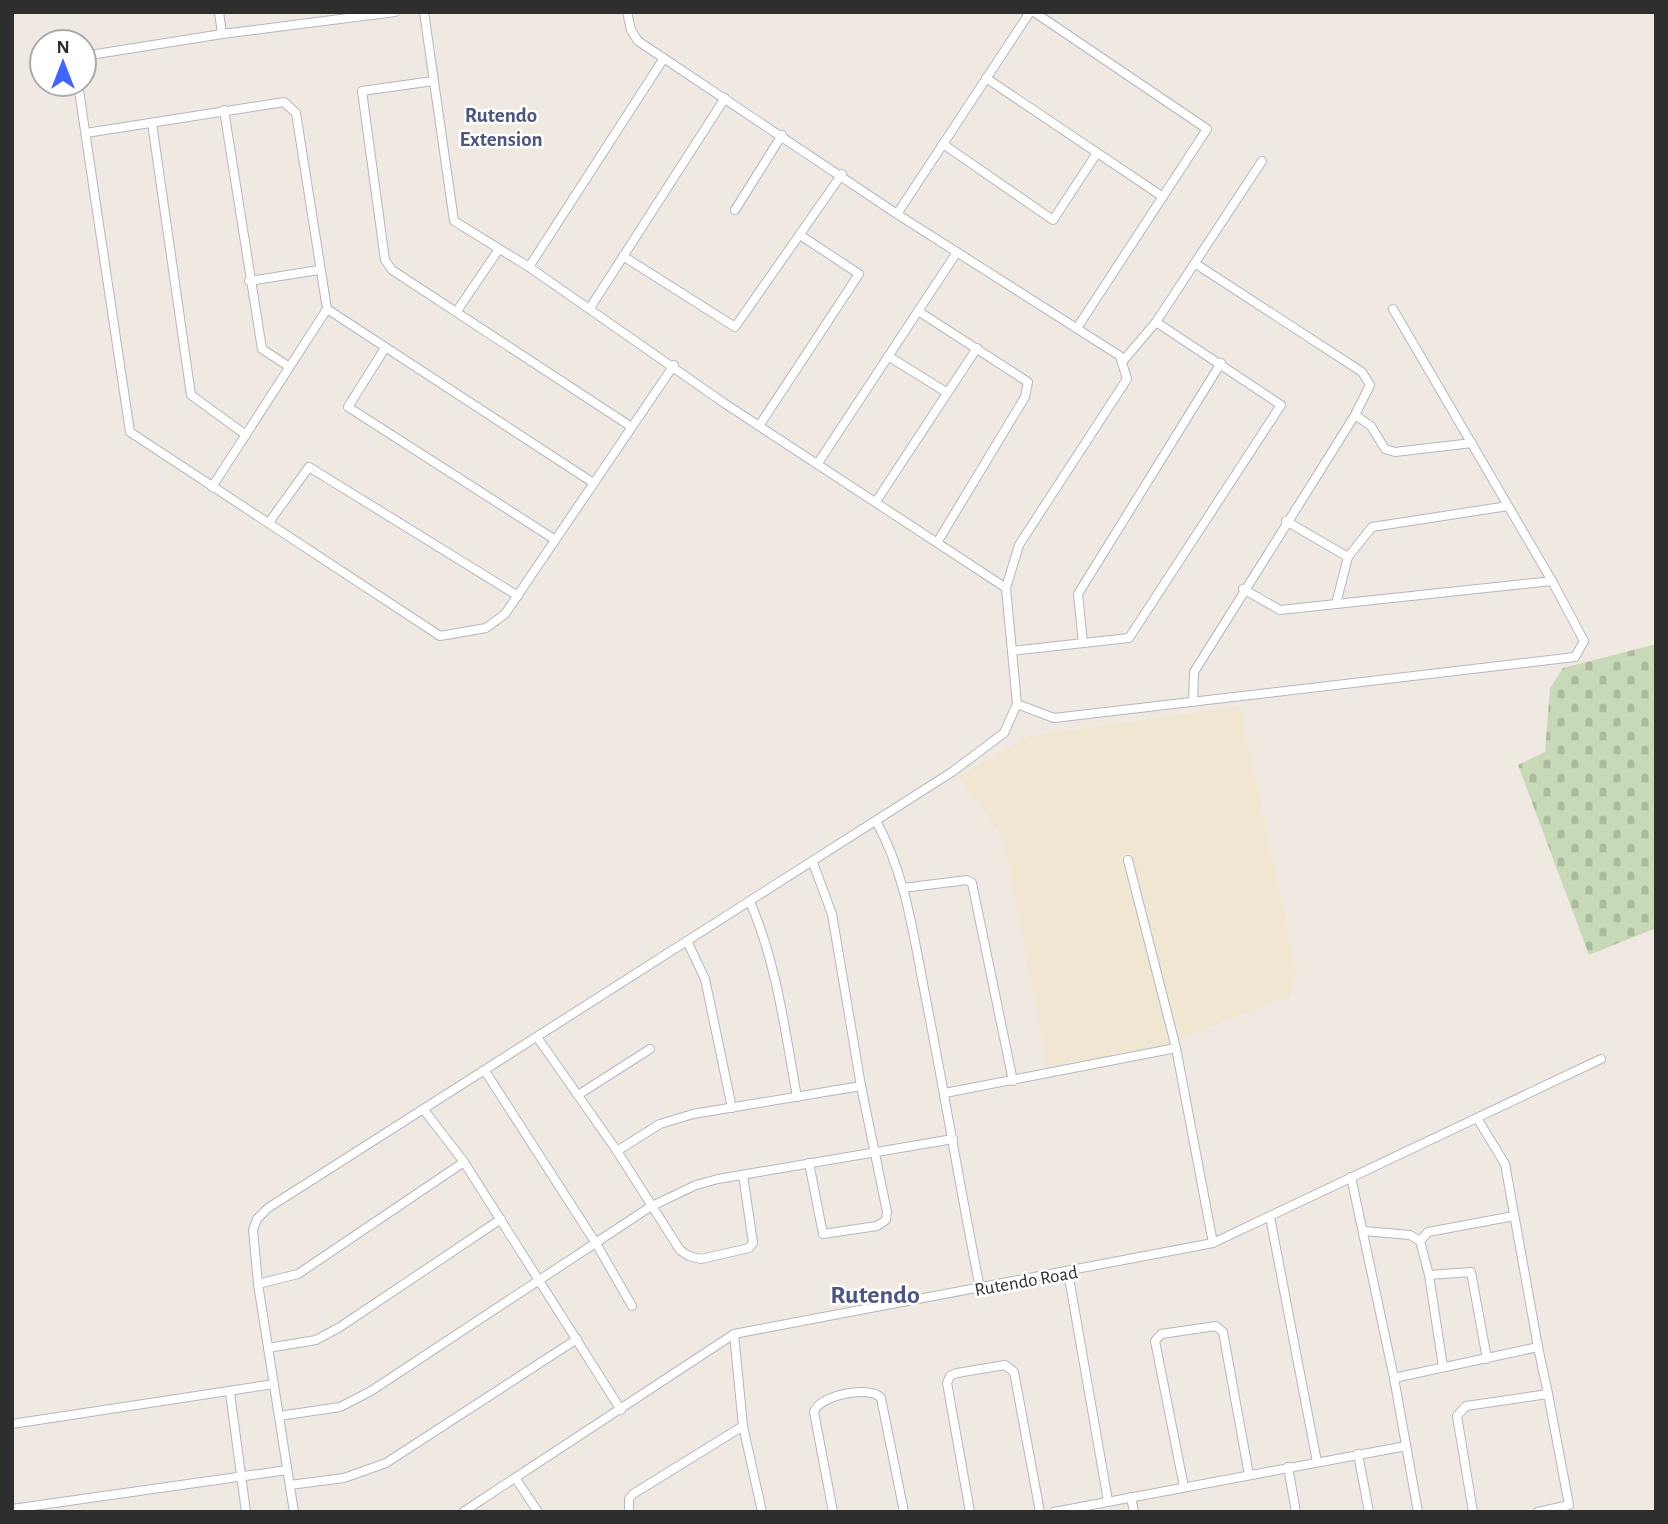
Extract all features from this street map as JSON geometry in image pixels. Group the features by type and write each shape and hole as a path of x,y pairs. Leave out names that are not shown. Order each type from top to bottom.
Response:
{"street":[{"path":"219,12 222,34"},
{"path":"98,54 222,34 395,12"},
{"path":"424,12 454,221 529,267 760,426 877,500 1006,588"},
{"path":"294,1512 258,1284 253,1230 257,1219 268,1208 813,863 952,772 1004,733 1017,704 1006,588 1019,545 1127,379 1121,356 897,214 842,174 638,41 631,30 627,12"},
{"path":"897,214 1032,12 1207,129 1077,328"},
{"path":"529,267 664,58"},
{"path":"986,78 1163,197"},
{"path":"433,81 362,91 385,260 392,270 630,426"},
{"path":"80,98 130,432 212,487 270,521 440,636 486,628 505,614 630,426 674,365"},
{"path":"590,308 725,98"},
{"path":"86,133 284,102 296,113 327,309 592,482"},
{"path":"224,110 261,349 288,366"},
{"path":"152,123 191,395 246,435"},
{"path":"735,210 782,135"},
{"path":"943,144 1053,220 1097,153"},
{"path":"1123,361 1156,322 1262,161"},
{"path":"623,256 735,327 842,174"},
{"path":"760,426 859,274 800,235"},
{"path":"457,311 499,249"},
{"path":"817,463 957,252"},
{"path":"1193,702 1194,672 1243,589 1356,415 1370,385 1362,372 1196,264"},
{"path":"249,281 319,270"},
{"path":"212,487 327,309"},
{"path":"1017,704 1054,718 1575,657 1584,641 1394,309"},
{"path":"918,311 1028,382 1025,397 938,541"},
{"path":"1012,651 1129,638 1281,405 1156,322"},
{"path":"384,348 348,407 554,539"},
{"path":"877,500 976,348"},
{"path":"888,356 946,392"},
{"path":"1083,643 1078,594 1221,363"},
{"path":"1356,415 1371,426 1385,449 1395,452 1472,443"},
{"path":"270,521 309,467 518,596"},
{"path":"1336,604 1348,557 1372,527 1508,506"},
{"path":"1286,521 1348,557"},
{"path":"1243,589 1280,610 1552,581"},
{"path":"876,821 888,843 904,888 980,1288"},
{"path":"1128,860 1176,1048 1213,1243"},
{"path":"809,1163 823,1234 877,1226 886,1220 877,1151 861,1086 832,914 813,863"},
{"path":"904,888 967,880 972,883 1013,1081"},
{"path":"750,902 765,936 775,975 797,1097"},
{"path":"687,941 705,979 732,1108"},
{"path":"537,1037 617,1151 650,1207 680,1250 701,1259 749,1248 753,1236 743,1175"},
{"path":"945,1093 1176,1048"},
{"path":"578,1096 650,1049"},
{"name":"Rutendo Road","path":"463,1512 734,1334 1213,1243 1601,1059"},
{"path":"485,1071 597,1245 632,1306"},
{"path":"617,1151 660,1124 693,1114 861,1086"},
{"path":"424,1110 464,1162 621,1410"},
{"path":"1477,1118 1505,1164 1569,1506 1538,1512"},
{"path":"279,1416 340,1407 371,1391 540,1279 597,1245 650,1207 696,1185 953,1139"},
{"path":"258,1284 298,1274 464,1162"},
{"path":"1352,1178 1394,1378 1418,1512"},
{"path":"1420,1241 1428,1232 1514,1216"},
{"path":"1270,1217 1317,1462"},
{"path":"268,1348 316,1340 340,1327 501,1219"},
{"path":"1364,1231 1409,1236 1420,1241"},
{"path":"1420,1241 1429,1275 1443,1367"},
{"path":"1068,1272 1108,1501"},
{"path":"1429,1275 1471,1272 1487,1359"},
{"path":"1184,1487 1155,1341 1161,1334 1216,1326 1223,1332 1249,1475"},
{"path":"734,1334 743,1426 762,1512"},
{"path":"290,1485 344,1478 386,1463 577,1339"},
{"path":"1394,1378 1538,1347"},
{"path":"970,1512 947,1382 950,1376 957,1373 1005,1365 1014,1371 1040,1512"},
{"path":"12,1424 230,1393 274,1384"},
{"path":"832,1512 814,1412 816,1405 822,1400 869,1391 881,1398 904,1512"},
{"path":"230,1393 246,1512"},
{"path":"1473,1512 1457,1416 1460,1410 1548,1394"},
{"path":"629,1512 633,1494 743,1426"},
{"path":"1054,1512 1406,1446"},
{"path":"1357,1454 1369,1512"},
{"path":"1288,1467 1296,1512"},
{"path":"12,1509 287,1470"},
{"path":"516,1479 538,1512"},
{"path":"1131,1497 1133,1512"}],"shaded area":[{"path":"1240,706 1297,973 1290,996 1163,1045 1047,1068 1003,837 959,776 1029,736"}],"green space":[{"path":"1656,644 1656,928 1589,955 1518,765 1545,752 1550,688 1563,668"}],"district":[{"name":"Rutendo Extension","path":"501,127"},
{"name":"Rutendo","path":"875,1294"}]}
